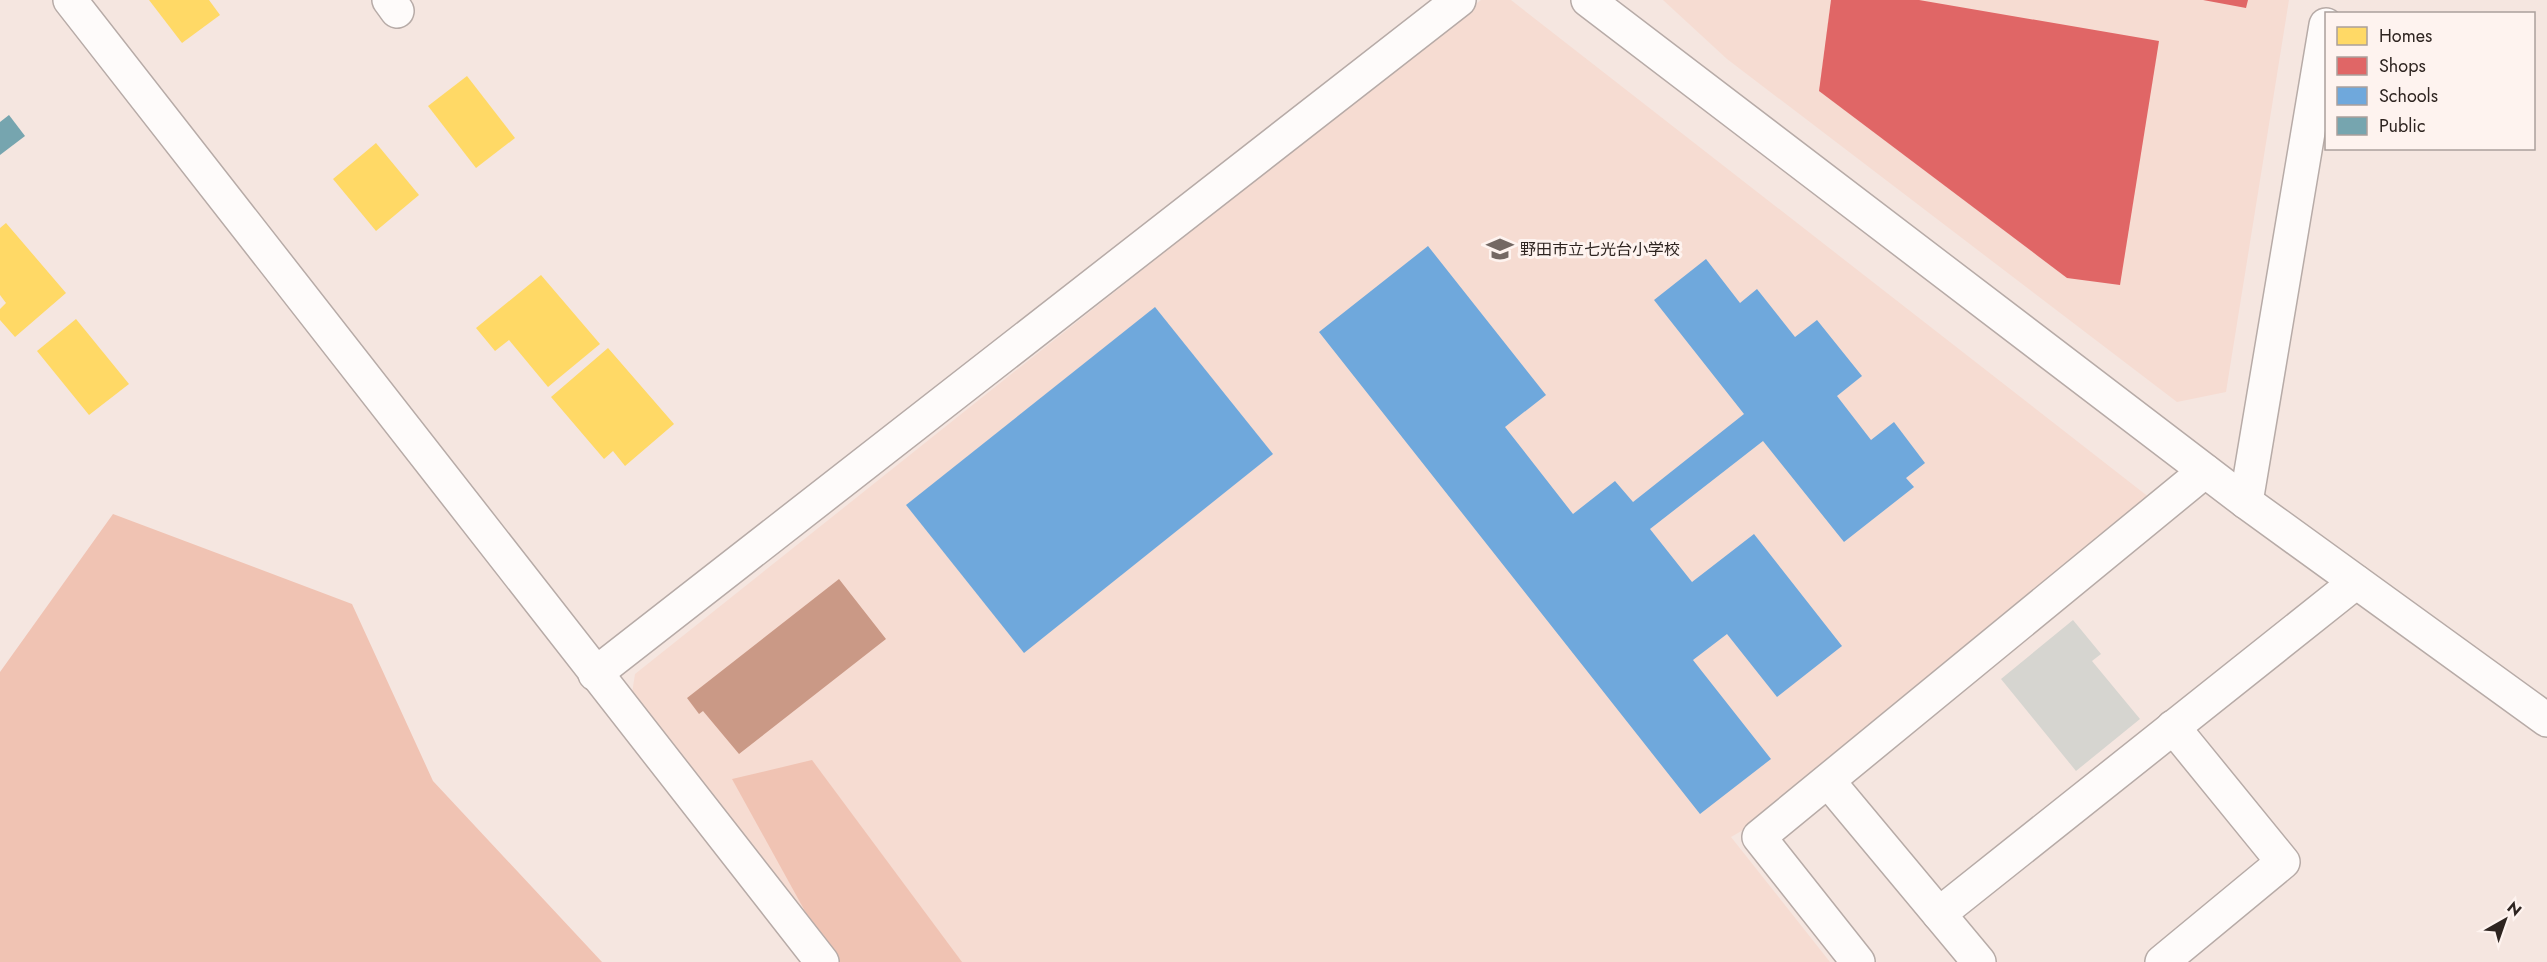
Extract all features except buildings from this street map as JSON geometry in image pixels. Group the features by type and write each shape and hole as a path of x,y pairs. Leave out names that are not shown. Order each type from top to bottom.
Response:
{"street":[{"path":"70,0 822,962"},
{"path":"595,674 1459,0"},
{"path":"1588,0 2246,502 2547,720"},
{"path":"2246,502 2325,31"},
{"path":"1858,962 1759,837 2205,471"},
{"path":"1939,914 2356,582"},
{"path":"2162,962 2283,862 2173,727"},
{"path":"1828,781 1979,962"}],"shaded area":[{"name":"野田市立七光台小学校","path":"1481,0 1511,0 2150,498 1828,781 1731,837 1830,962 839,962 631,700 635,674"},
{"path":"1663,0 2289,0 2226,392 2177,402 1727,59"},
{"path":"113,514 352,604 433,781 602,962 0,962 0,672"},
{"path":"839,579 886,639 739,754 703,711 699,714 687,698"},
{"path":"812,760 962,962 833,962 732,779"}],"place":[{"name":"野田市立七光台小学校","path":"1500,249"}]}
